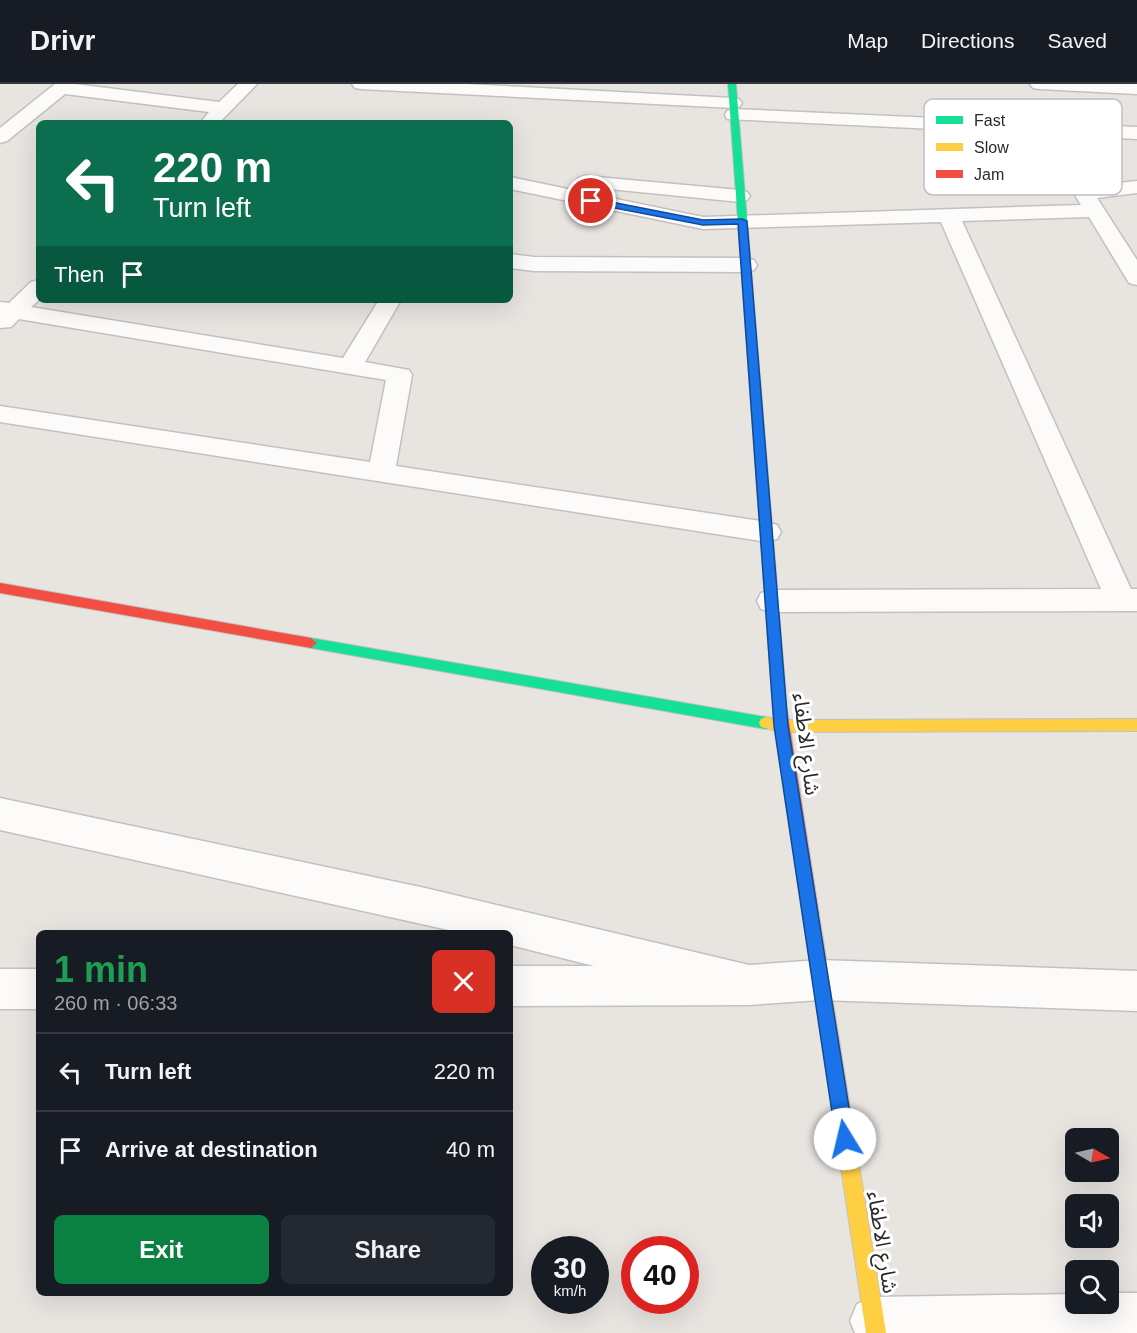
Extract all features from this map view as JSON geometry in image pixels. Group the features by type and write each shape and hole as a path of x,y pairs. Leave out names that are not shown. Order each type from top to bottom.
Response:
{"street":[{"path":"211,120 248,84"},
{"path":"362,84 553,89 734,109 924,121"},
{"name":"شارع الاطفاء","path":"732,84 781,726 875,1327"},
{"path":"1039,84 1137,89"},
{"path":"0,137 63,86 224,108"},
{"path":"0,117 22,119"},
{"path":"1122,132 1137,133"},
{"path":"513,175 740,196"},
{"path":"513,184 693,221 1095,211"},
{"path":"1122,189 1137,187"},
{"path":"1084,195 1137,278"},
{"path":"772,601 1129,600 949,216"},
{"path":"513,261 534,264 746,265"},
{"path":"5,315 36,289"},
{"path":"349,368 388,303"},
{"path":"5,315 400,375 381,472"},
{"path":"0,414 767,532"},
{"path":"0,588 781,726 1137,725"},
{"path":"0,814 425,906 749,985"},
{"path":"513,987 749,985 820,980 1137,991"},
{"path":"0,989 36,989"},
{"path":"875,1327 1137,1317"}],"traffic: fast":[{"path":"732,84 780,709"},
{"path":"311,643 766,723"}],"traffic: slow":[{"path":"766,723 781,726 1137,725"},
{"path":"811,915 876,1333"}],"traffic: jam":[{"path":"0,588 311,643"},
{"path":"780,709 811,915"}],"route":[{"path":"591,201 703,223 742,221 781,726 845,1139"}]}
